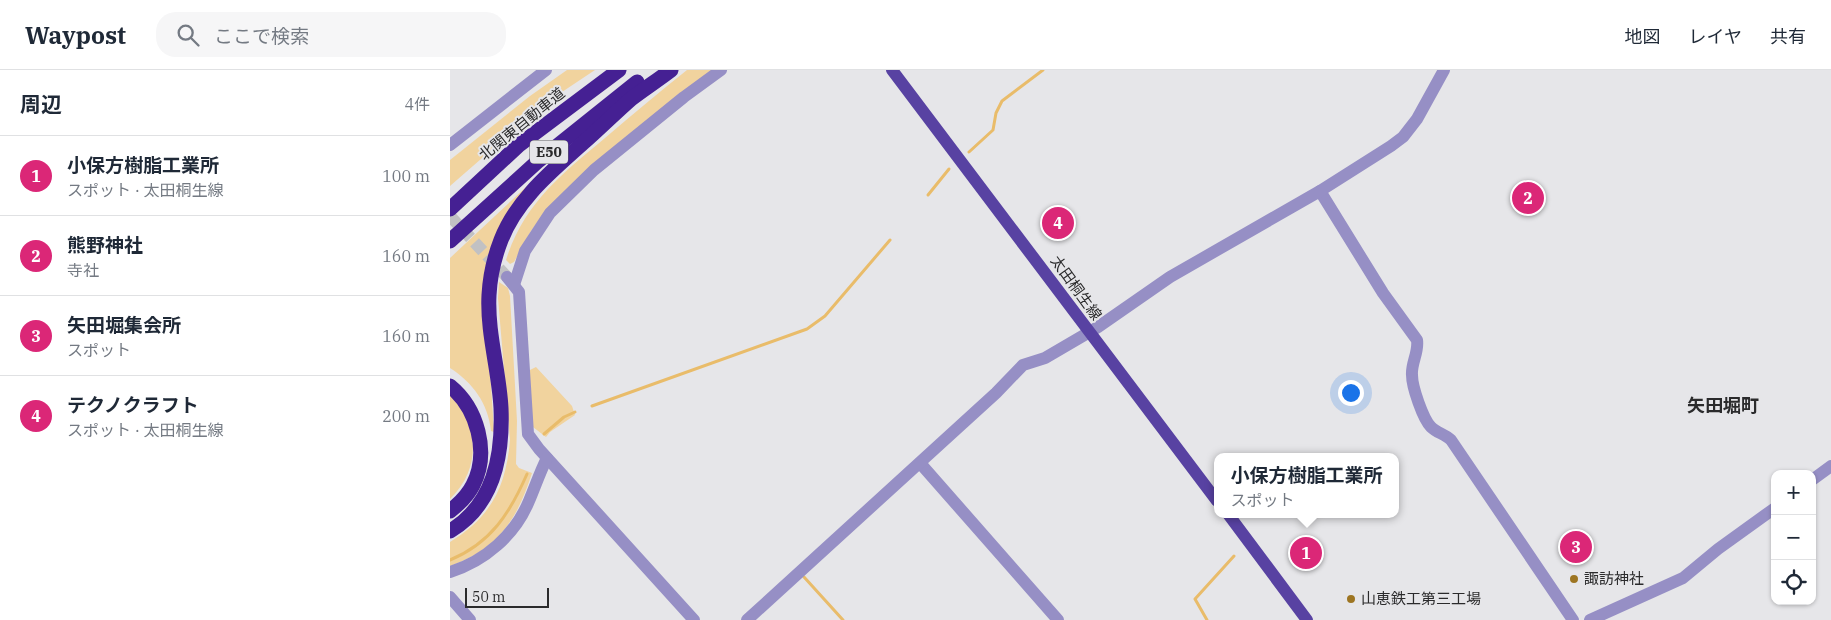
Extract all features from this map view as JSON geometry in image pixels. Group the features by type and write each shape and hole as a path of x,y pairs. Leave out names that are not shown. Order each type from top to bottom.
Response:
{"highway":[{"name":"北関東自動車道","path":"450,209 519,146 619,70"},
{"name":"E50","path":"450,241 543,157 620,95 655,70"},
{"path":"450,531 471,515 486,494 495,469 501,437 501,407 492,352 489,296 492,268 501,239 524,200 546,176 632,99 671,70"},
{"path":"450,199 476,176 519,146"},
{"path":"450,386 469,408 477,426 480,451 477,475 473,486 450,511"}],"main road":[{"name":"太田桐生線","path":"892,70 1214,496"},
{"path":"1231,518 1307,620"}],"street":[{"path":"450,145 546,70"},
{"path":"694,620 547,458 528,434 520,299 519,292 510,281 526,250 550,213 594,170 684,97 721,70"},
{"path":"747,620 996,393 1023,365 1045,358 1089,332 1139,300 1170,277 1320,191 1378,155 1403,137 1417,119 1444,70"},
{"path":"1320,191 1382,293 1416,340 1418,346 1412,374 1416,395 1429,424 1434,430 1444,434 1451,440 1573,620"},
{"path":"450,572 474,562 492,551 507,535 521,517 547,458"},
{"path":"920,463 1058,620"},
{"path":"1816,477 1831,466"},
{"path":"1590,620 1683,578 1718,549 1771,511"},
{"path":"450,597 470,620"}],"shaded area":[{"path":"567,70 595,70 544,104 450,186 450,160 530,96"},
{"path":"687,70 713,70 544,213 531,231 514,262 510,264 506,260 514,240 523,222 546,191 574,164"},
{"path":"532,183 515,206 483,305 494,432 491,431 487,411 478,395 466,380 450,368 450,258"},
{"path":"499,282 508,288 510,296 517,421 516,464 519,468 532,473 520,505 503,531 481,551 450,566 450,542 476,522 486,511 500,486 508,457 510,440 498,298"},
{"path":"536,367 572,406 575,415 550,432 546,437 533,427 528,371"},
{"path":"450,394 460,406 467,419 473,446 468,474 450,499"}],"waterway":[{"path":"969,152 993,130 996,113 1002,101 1043,70"},
{"path":"928,195 949,169"},
{"path":"592,406 807,329 825,316 890,240"},
{"path":"544,434 564,417 575,412"},
{"path":"450,560 477,545 498,525 514,502 527,474"},
{"path":"1207,620 1195,599 1234,556"},
{"path":"804,577 843,620"}],"tunnel":[{"path":"450,216 507,277"}],"place":[{"name":"熊野神社","path":"1528,198"},
{"name":"テクノクラフト","path":"1058,223"},
{"name":"矢田堀集会所","path":"1576,547"},
{"name":"小保方樹脂工業所","path":"1306,553"},
{"name":"諏訪神社","path":"1574,579"},
{"name":"山恵鉄工第三工場","path":"1351,599"}],"district":[{"name":"矢田堀町","path":"1723,406"}]}
